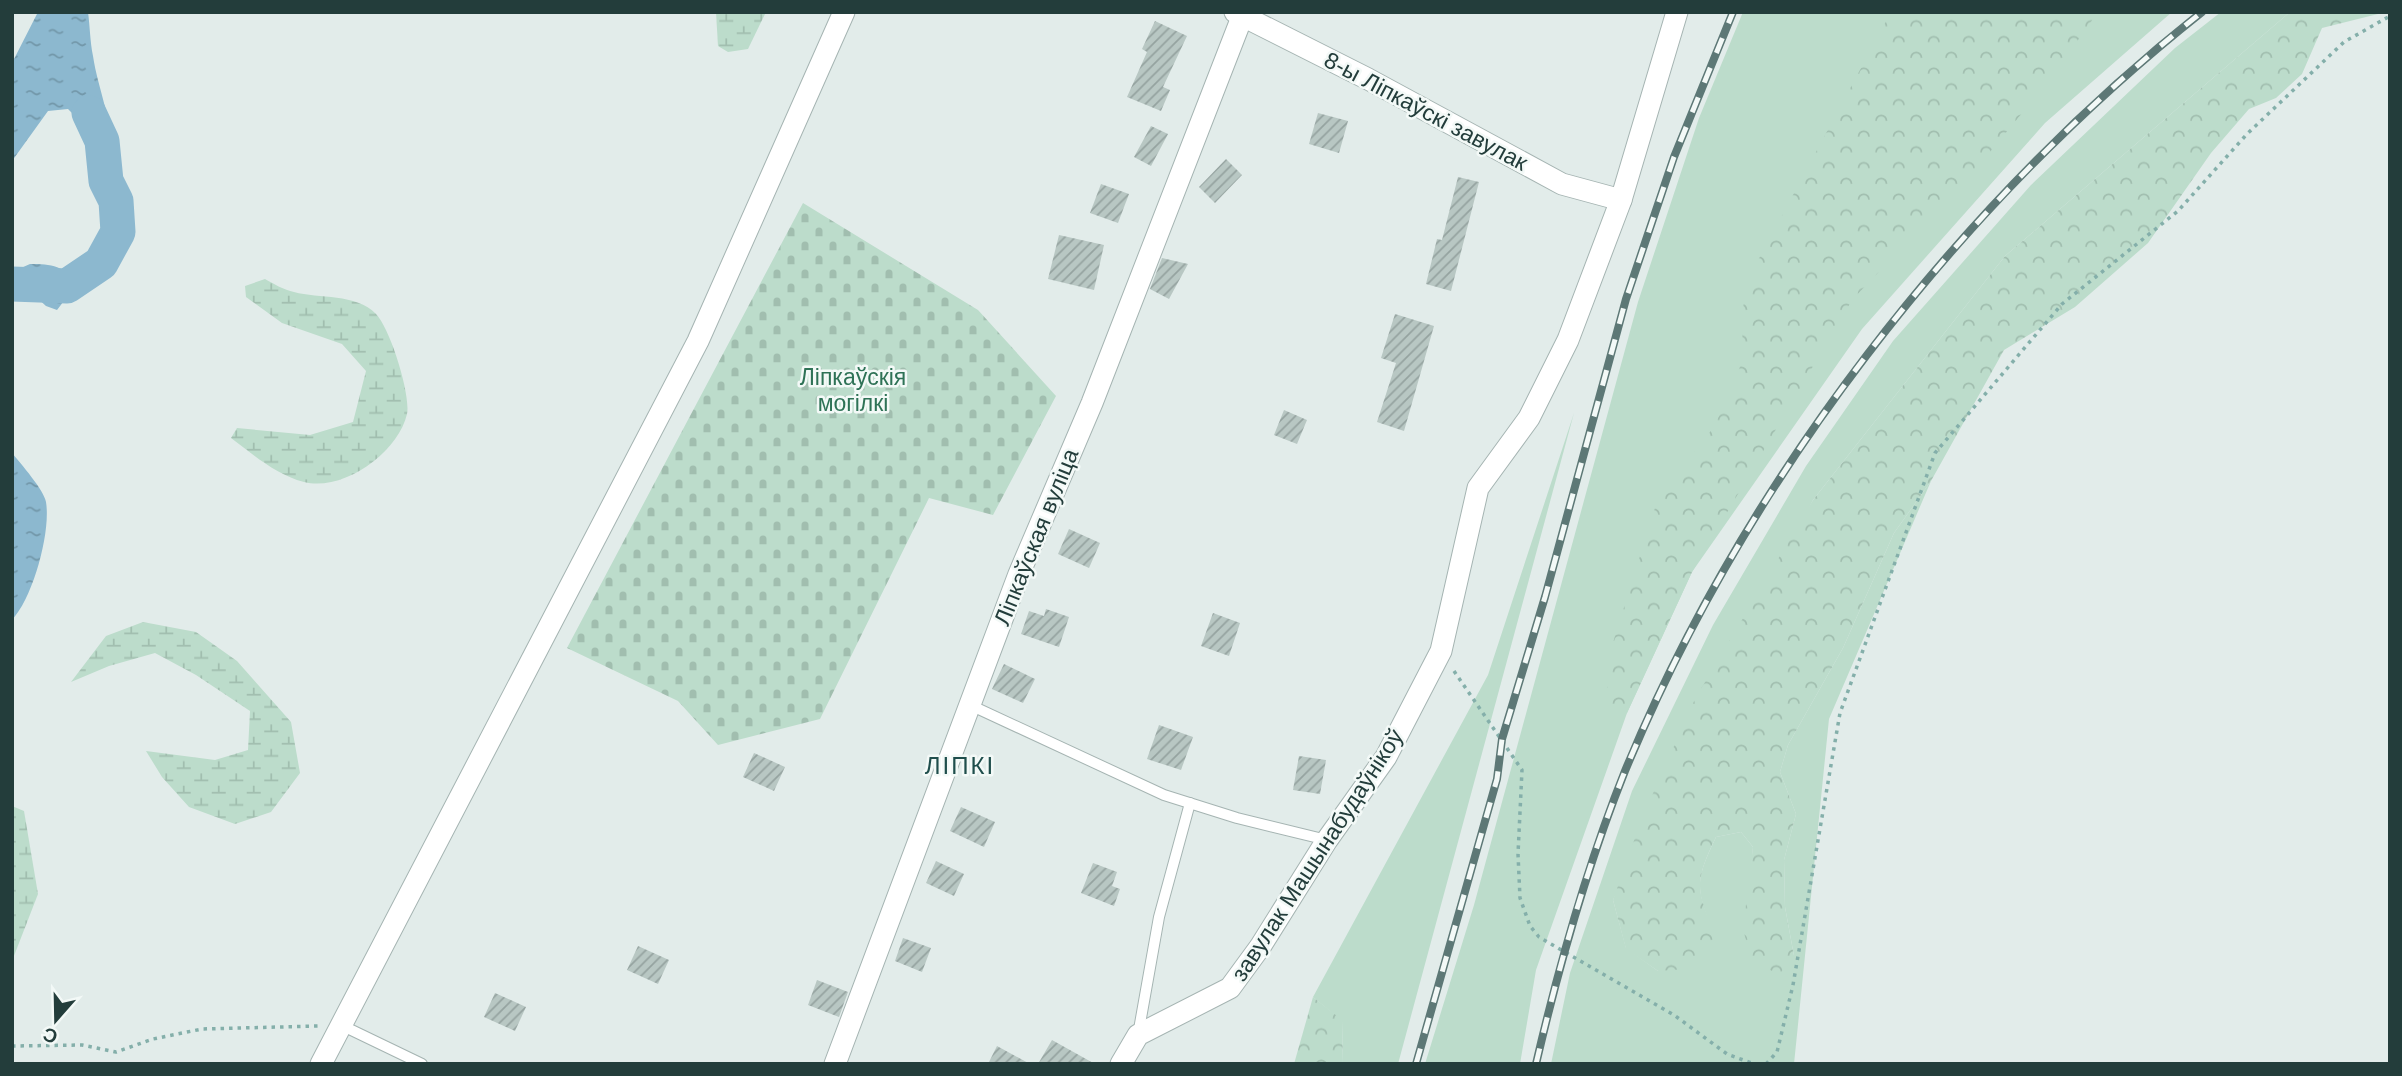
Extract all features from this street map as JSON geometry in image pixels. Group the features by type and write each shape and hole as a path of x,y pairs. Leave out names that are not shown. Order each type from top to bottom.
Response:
{"street":[{"path":"321,1064 698,341 844,12"},
{"name":"завулак Машынабудаўнікоў","path":"1138,1035 1230,988 1260,947 1327,840 1386,757 1441,652 1478,488 1529,418 1568,340 1621,200 1677,12"},
{"name":"8-ы Ліпкаўскі завулак","path":"1240,14 1368,79 1562,184 1621,200"},
{"name":"Ліпкаўская вуліца","path":"835,1064 1019,574 1092,403 1240,14"},
{"path":"1121,1064 1138,1035"}],"lane":[{"path":"970,705 1164,795 1327,840"},
{"path":"1138,1035 1159,917 1190,803"},
{"path":"341,1025 422,1064"}],"path":[{"path":"1766,1064 1777,1052 1793,985 1840,713 1935,453 2062,303 2178,211 2248,134 2344,42 2390,16"},
{"path":"1441,652 1522,770 1518,854 1520,898 1530,926 1539,937 1674,1015 1727,1054 1754,1064"},
{"path":"12,1046 82,1045 116,1052 153,1039 202,1029 341,1025"}],"green space":[{"path":"716,12 766,12 748,49 728,52 718,46"},
{"path":"1743,12 2172,12 2045,123 1862,329 1692,572 1627,713 1536,970 1520,1064 1425,1064 1474,905 1638,302 1699,118"},
{"path":"1891,12 2094,12 2093,19 2048,82 1965,182 1852,300 1692,572 1627,713 1609,723 1606,665 1659,495 1707,437 1726,404 1744,356 1741,320 1748,279"},
{"path":"2221,12 2290,12 2005,256 1813,500 1613,900 1626,948 1658,971 1714,935 1701,895 1701,876 1716,837 1741,832 1753,847 1750,885 1794,956 1785,907 1784,860 1796,814 1780,772 1788,745 1843,648 1894,533 1931,481 1829,719 1794,1064 1551,1064 1570,973 1632,791 1713,625 1806,466 1893,341 2031,185 2175,48"},
{"path":"2290,12 2386,12 2322,28 2302,74 2276,98 2249,109 2211,153 2148,243 2075,307 2004,350 1931,481 1894,533 1843,648 1788,745 1780,772 1796,814 1784,860 1785,907 1794,956 1779,975 1751,959 1743,929 1753,847 1741,832 1716,837 1704,865 1701,895 1715,935 1700,968 1658,971 1626,949 1613,900 1642,818 1695,699 1813,500 2005,256"},
{"name":"Ліпкаўскія могілкі","path":"803,203 978,310 1056,396 993,515 929,498 820,719 718,745 678,701 567,648"},
{"path":"265,279 290,291 348,300 368,307 382,322 387,333 403,378 407,414 402,429 393,442 367,466 351,475 319,484 293,479 274,469 231,438 237,428 310,435 353,422 366,371 342,344 282,323 246,297 245,286"},
{"path":"1574,413 1398,1064 1343,1064 1342,1021 1313,997 1488,675"},
{"path":"143,622 196,632 237,661 291,722 300,773 271,812 235,824 189,807 162,777 146,751 215,760 248,750 250,711 196,675 155,653 109,666 71,682 106,636"},
{"path":"12,806 24,811 38,894 12,961"},
{"path":"1313,997 1342,1020 1343,1064 1294,1064"}],"water":[{"path":"38,12 88,12 95,69 110,131 110,157 101,160 79,120 68,109 48,111 12,161 12,63"},
{"path":"30,264 57,267 68,273 77,284 57,310 46,306 35,296 12,291 12,272"},
{"path":"12,453 41,491 46,502 47,515 39,564 27,596 12,620"}],"building":[{"path":"1155,21 1187,36 1163,87 1170,90 1161,111 1127,97 1147,52 1142,49"},
{"path":"1318,113 1348,121 1339,153 1309,144"},
{"path":"1151,126 1168,134 1151,166 1134,157"},
{"path":"1226,159 1242,175 1215,203 1199,187"},
{"path":"1458,177 1479,182 1451,291 1426,284 1437,239 1442,240"},
{"path":"1101,184 1129,194 1118,223 1090,213"},
{"path":"1059,235 1104,245 1094,290 1048,279"},
{"path":"1162,258 1188,264 1169,299 1150,289"},
{"path":"1395,314 1434,326 1404,431 1377,422 1396,363 1381,358"},
{"path":"1284,410 1307,420 1297,444 1274,435"},
{"path":"1069,529 1100,543 1089,568 1058,554"},
{"path":"1046,609 1069,617 1059,647 1021,634 1029,611 1044,616"},
{"path":"1213,613 1240,623 1229,656 1201,646"},
{"path":"1004,664 1035,679 1023,703 992,689"},
{"path":"1159,725 1193,737 1181,770 1147,759"},
{"path":"754,753 785,767 774,791 743,777"},
{"path":"1299,756 1326,760 1320,794 1293,790"},
{"path":"961,807 995,822 984,847 950,831"},
{"path":"936,861 964,874 954,896 926,883"},
{"path":"1093,863 1117,872 1112,886 1120,889 1114,906 1081,893"},
{"path":"903,938 931,948 922,972 895,961"},
{"path":"638,946 669,960 658,984 627,970"},
{"path":"817,980 848,992 839,1017 808,1005"},
{"path":"495,993 526,1007 515,1031 484,1017"},
{"path":"1052,1040 1095,1064 1038,1064"},
{"path":"997,1046 1030,1064 988,1064"}],"waterway":[{"path":"12,284 67,286 101,263 118,232 116,201 106,181 102,141 89,113"}],"railway":[{"path":"1416,1064 1497,779 1502,739 1545,597 1626,299 1674,157 1733,12"},
{"path":"1536,1064 1575,916 1625,771 1674,663 1731,557 1795,455 1866,356 1943,261 2025,172 2112,89 2202,12"}],"district":[{"name":"ЛІПКІ","path":"960,766"}]}
